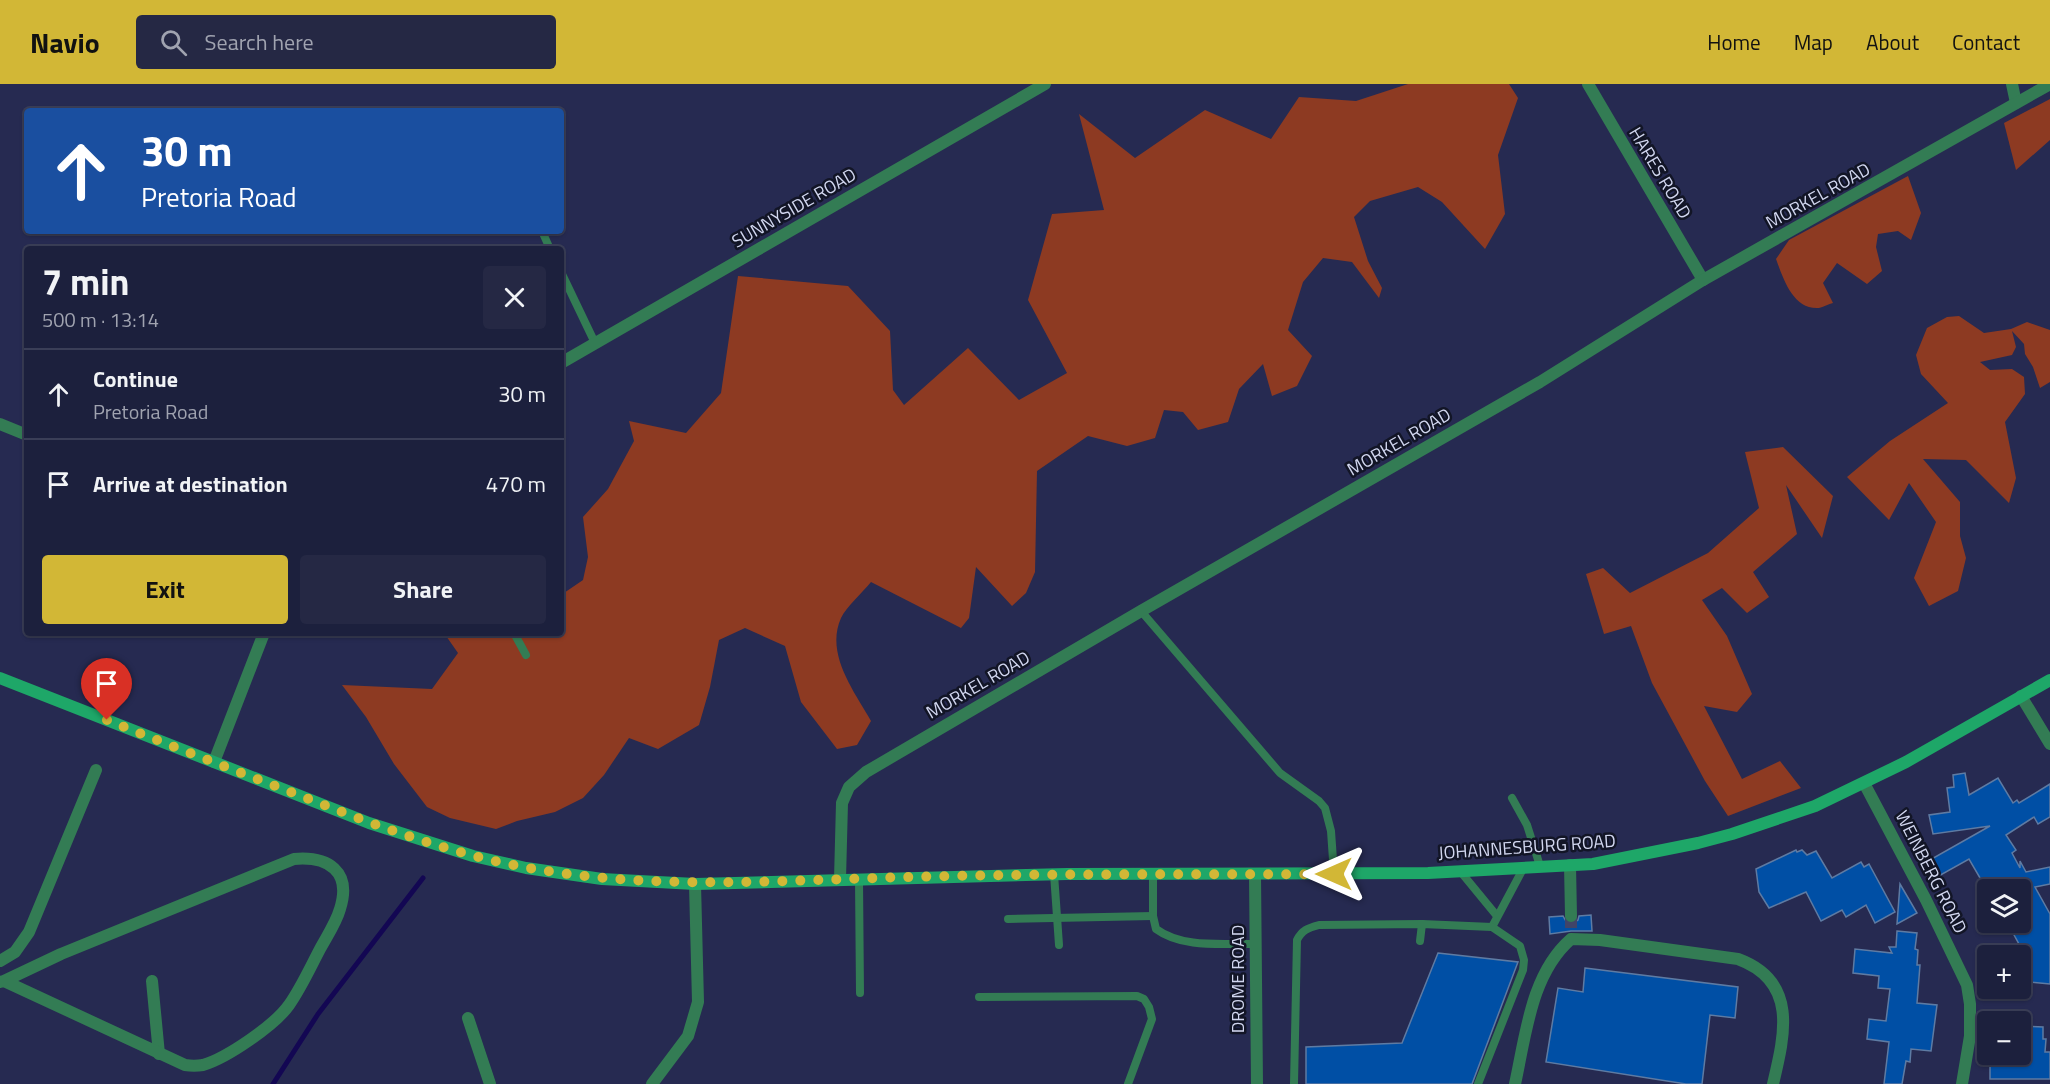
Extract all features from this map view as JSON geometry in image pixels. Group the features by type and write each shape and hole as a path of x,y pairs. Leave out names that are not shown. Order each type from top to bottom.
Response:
{"main road":[{"name":"JOHANNESBURG ROAD","path":"0,678 369,823 473,856 526,868 602,879 695,884 1054,874 1334,874 1460,871 1593,864 1676,849 1732,834 1815,806 1864,783 2050,680"}],"street":[{"name":"SUNNYSIDE ROAD","path":"564,361 1045,84"},
{"name":"HARES ROAD","path":"1588,84 1703,280"},
{"path":"2012,84 2016,103"},
{"name":"MORKEL ROAD","path":"840,879 842,803 849,787 866,772 1540,382 1703,280 2050,84"},
{"path":"0,424 24,434"},
{"path":"214,762 263,636"},
{"path":"2021,696 2050,744"},
{"path":"0,961 15,952 29,932 96,770"},
{"name":"WEINBERG ROAD","path":"1864,783 1926,900 1967,985 1970,1004 1970,1036 1962,1084"},
{"path":"294,859 317,859 338,871 343,884 344,894 335,921 289,1006 256,1036 204,1065 185,1065 2,982 61,954 282,862 294,859"},
{"path":"1570,865 1571,916"},
{"name":"DROME ROAD","path":"1255,874 1257,1084"},
{"path":"652,1084 688,1036 698,1002 695,884"},
{"path":"1515,1084 1528,1023 1542,977 1550,960 1571,936 1738,959 1764,972 1780,996 1783,1008 1779,1057 1773,1084"},
{"path":"152,981 159,1054"},
{"path":"468,1018 490,1084"}],"lane":[{"path":"564,279 594,344"},
{"path":"1141,611 1280,773 1319,801 1325,808 1331,831 1334,874"},
{"path":"516,636 526,655"},
{"path":"1512,798 1527,825 1540,866"},
{"path":"1492,927 1524,867"},
{"path":"1460,871 1497,916"},
{"path":"1054,874 1059,945"},
{"path":"1153,874 1153,916 1156,929 1164,936 1177,940 1256,944"},
{"path":"859,880 860,993"},
{"path":"1008,919 1058,916 1153,916"},
{"path":"1420,941 1422,924"},
{"path":"1294,1084 1297,940 1301,932 1308,927 1319,925 1422,924 1492,927 1520,946 1524,960 1523,970 1478,1084"},
{"path":"980,997 1137,996 1144,999 1152,1019 1128,1084"}],"shaded area":[{"path":"1408,84 1509,84 1518,98 1498,155 1505,214 1485,249 1442,202 1418,187 1370,201 1354,217 1368,261 1382,288 1379,298 1352,262 1323,258 1303,282 1288,330 1312,356 1297,386 1272,396 1263,364 1239,389 1228,422 1198,430 1183,412 1164,410 1155,438 1127,446 1088,436 1037,471 1035,572 1026,593 1012,606 976,567 969,618 961,628 871,582 843,614 837,632 839,658 844,672 871,721 857,745 837,749 801,702 785,646 745,628 719,640 710,687 699,725 658,749 629,738 604,775 583,798 555,812 517,821 496,829 450,818 427,807 394,764 366,717 342,685 432,689 458,653 446,636 564,636 564,593 583,580 588,557 583,517 608,489 634,441 629,421 686,433 721,393 738,276 848,286 890,331 893,390 904,405 968,348 1019,400 1067,373 1028,300 1052,214 1104,210 1079,114 1135,158 1205,110 1271,139 1299,97 1356,101"},
{"path":"2050,99 2050,140 2016,170 2004,123"},
{"path":"1908,176 1921,213 1911,240 1898,231 1878,234 1876,247 1882,271 1867,284 1837,263 1823,283 1833,303 1819,308 1802,304 1790,291 1776,259 1789,240"},
{"path":"1959,316 1984,333 2011,329 2027,322 2050,330 2050,382 2040,388 2033,367 2025,354 2024,344 2012,331 2016,347 2012,355 1980,362 1990,370 2012,369 2024,377 2025,394 2005,422 2016,478 2009,503 1966,460 1923,459 1960,502 1960,536 1966,558 1958,591 1929,606 1914,578 1936,522 1909,483 1889,520 1847,477 1890,441 1948,403 1921,374 1916,355 1927,328 1947,317"},
{"path":"1783,447 1833,496 1822,538 1786,485 1797,534 1753,572 1769,597 1747,613 1722,588 1702,600 1727,636 1752,694 1737,712 1704,706 1742,779 1780,761 1801,788 1728,816 1705,781 1652,683 1631,626 1604,634 1586,574 1603,568 1630,593 1708,553 1759,508 1745,452"}],"building":[{"path":"1965,773 1969,795 1998,778 2013,803 2017,800 2019,803 2050,784 2050,817 2038,824 2034,817 2006,835 2016,850 2012,853 2020,868 2020,861 2026,872 2050,867 2050,884 2035,887 2050,914 2050,984 2031,982 2031,945 2019,945 2013,933 2031,933 2031,879 1981,879 1969,859 1937,877 1928,861 1990,826 1933,834 1929,815 1950,812 1947,788 1954,787 1953,775"},
{"path":"1796,850 1797,852 1802,850 1807,855 1816,851 1832,878 1861,862 1864,867 1869,864 1895,912 1875,923 1866,905 1846,917 1842,910 1821,921 1806,892 1769,908 1759,892 1756,869"},
{"path":"1900,884 1917,913 1897,924"},
{"path":"1591,915 1592,931 1550,934 1549,917 1563,916 1567,923 1572,924 1578,920 1579,916"},
{"path":"1897,931 1917,933 1915,949 1918,950 1917,965 1920,965 1917,1003 1937,1005 1931,1051 1911,1049 1910,1062 1906,1061 1902,1084 1884,1084 1889,1042 1867,1039 1869,1019 1886,1021 1890,989 1878,988 1879,976 1853,973 1855,949 1892,953 1889,947 1896,947"},
{"path":"1438,953 1518,962 1472,1084 1306,1084 1306,1047 1402,1043"},
{"path":"1585,968 1738,987 1735,1018 1710,1015 1702,1084 1686,1084 1546,1062 1558,988 1583,992"},
{"path":"2031,1026 2043,1027 2043,1039 2046,1039 2045,1052 2050,1052 2050,1079 1990,1079 1990,1065 2031,1065"}],"waterway":[{"path":"273,1084 318,1014 423,878"}],"tunnel":[{"path":"1571,916 1571,933"}],"route":[{"path":"107,720 369,823 426,842 526,868 602,879 695,884 1067,874 1334,874"}]}
